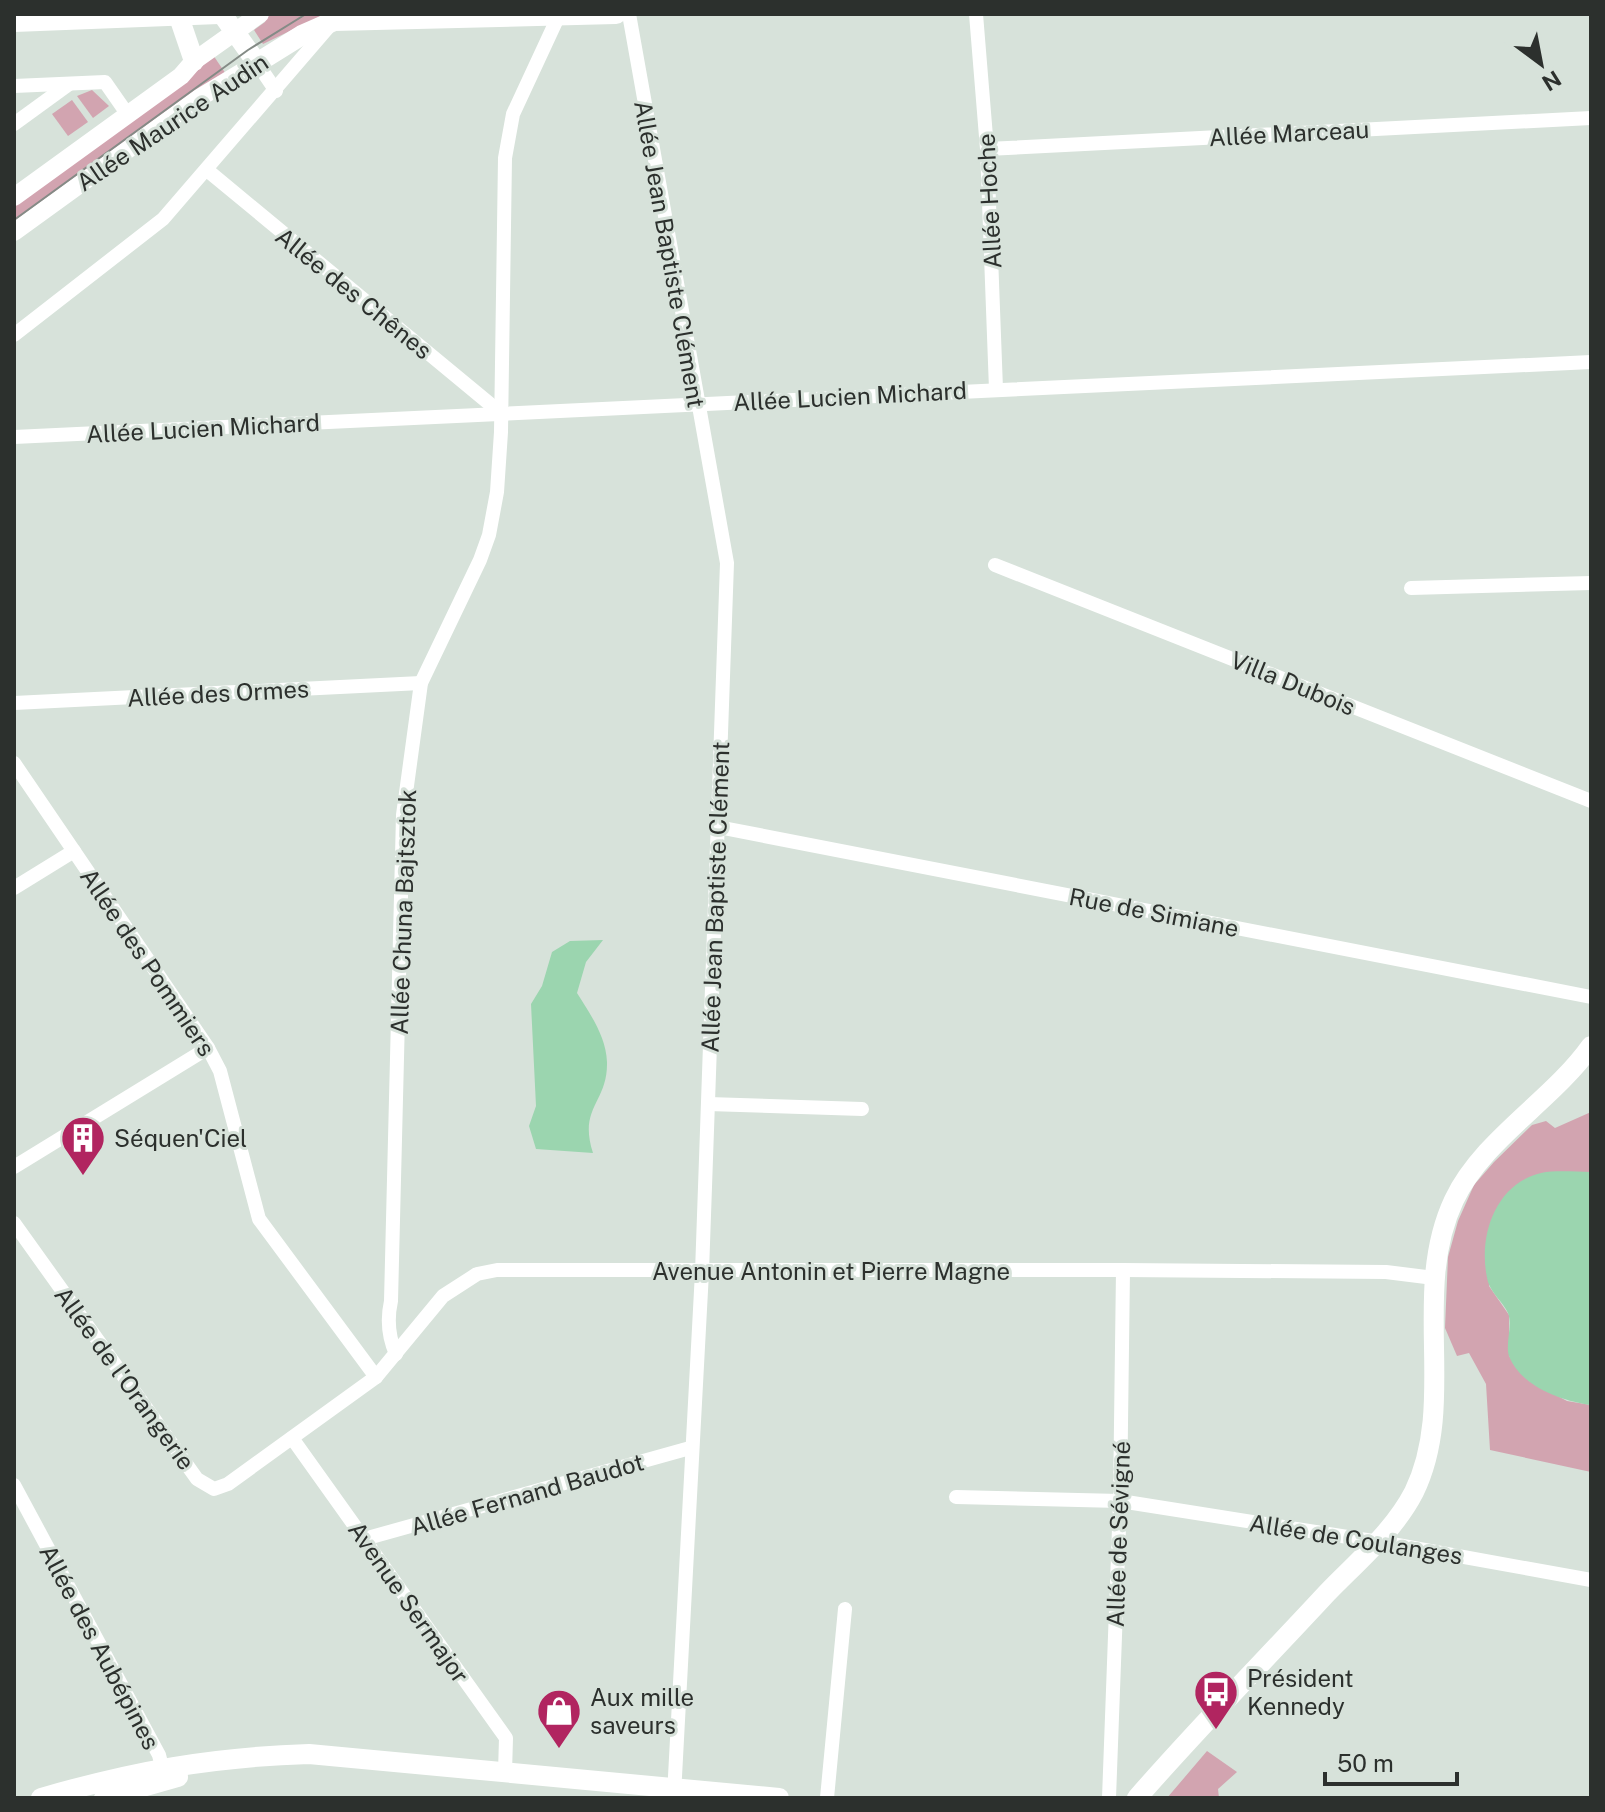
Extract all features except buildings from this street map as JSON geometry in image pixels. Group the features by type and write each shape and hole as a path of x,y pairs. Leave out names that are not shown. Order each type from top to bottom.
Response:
{"main road":[{"path":"14,22 220,14 257,63"},
{"path":"344,19 616,14"},
{"path":"179,17 194,61"},
{"name":"Allée Maurice Audin","path":"257,63 316,27 344,19"},
{"path":"1137,1798 1376,1542 1414,1492 1427,1457 1433,1424 1434,1278 1454,1199 1483,1159 1580,1062 1591,1046"},
{"path":"47,1797 162,1767 232,1756 275,1755 351,1757 674,1792 779,1798"},
{"path":"104,1798 275,1755"}],"street":[{"name":"Allée Maurice Audin","path":"14,197 181,76 194,61 260,14"},
{"name":"Allée Jean Baptiste Clément","path":"629,14 696,404 727,563 702,1272 690,1448 674,1792"},
{"name":"Allée Hoche","path":"976,14 987,149 996,389"},
{"name":"Allée Chuna Bajtsztok","path":"396,1354 388,1315 391,1301 403,815 421,683 489,535 497,492 502,414 505,158 513,114 559,15"},
{"path":"14,335 148,233 344,19"},
{"name":"Allée Maurice Audin","path":"14,232 199,98 257,63"},
{"path":"257,63 276,91"},
{"path":"14,86 105,82 128,115"},
{"path":"14,124 70,83"},
{"name":"Allée Marceau","path":"987,149 1591,118"},
{"name":"Allée des Chênes","path":"207,170 502,414"},
{"name":"Allée Lucien Michard","path":"14,437 1591,362"},
{"name":"Villa Dubois","path":"995,565 1591,801"},
{"path":"1411,588 1591,583"},
{"name":"Allée des Ormes","path":"14,703 421,683"},
{"name":"Allée des Pommiers","path":"14,763 208,1048 220,1071 259,1219 376,1377"},
{"name":"Rue de Simiane","path":"718,827 1591,997"},
{"path":"14,888 74,851"},
{"path":"14,1167 208,1048"},
{"path":"708,1104 862,1109"},
{"name":"Allée de l'Orangerie","path":"14,1223 204,1486 214,1489 228,1484 292,1438"},
{"name":"Avenue Antonin et Pierre Magne","path":"292,1438 376,1377 443,1296 477,1274 497,1270 1386,1272 1434,1278"},
{"name":"Allée de Sévigné","path":"1109,1798 1120,1501 1123,1270"},
{"name":"Avenue Sermajor","path":"292,1438 506,1738 505,1772"},
{"name":"Allée Fernand Baudot","path":"364,1539 690,1448"},
{"name":"Allée des Aubépines","path":"14,1485 162,1767"},
{"name":"Allée de Coulanges","path":"956,1497 1120,1501 1591,1580"},
{"path":"827,1798 845,1609"},
{"path":"77,1798 149,1777 162,1767"}],"shaded area":[{"path":"268,14 325,14 263,44 254,30 265,22"},
{"path":"213,55 228,77 14,226 14,204"},
{"path":"92,90 109,106 93,118 77,96"},
{"path":"72,100 88,122 68,136 52,114"},
{"path":"603,940 586,962 577,993 600,1034 607,1062 603,1087 589,1125 593,1153 536,1149 529,1126 536,1106 531,1004 542,986 552,952 570,941"},
{"path":"1591,1112 1591,1172 1542,1173 1489,1286 1509,1315 1509,1356 1529,1381 1567,1401 1591,1405 1591,1472 1490,1450 1486,1384 1469,1353 1457,1356 1445,1328 1448,1257 1458,1221 1474,1185 1532,1125 1546,1121 1555,1128"},
{"path":"1591,1172 1591,1405 1544,1391 1515,1367 1508,1351 1509,1318 1488,1282 1485,1248 1493,1216 1511,1189 1541,1173"},
{"path":"1207,1751 1237,1772 1218,1789 1219,1798 1167,1798"}],"tram line":[{"path":"14,220 248,50 306,14"}],"place":[{"name":"Séquen'Ciel","path":"83,1177"},
{"name":"Président Kennedy","path":"1216,1731"},
{"name":"Aux mille saveurs","path":"559,1750"}]}
